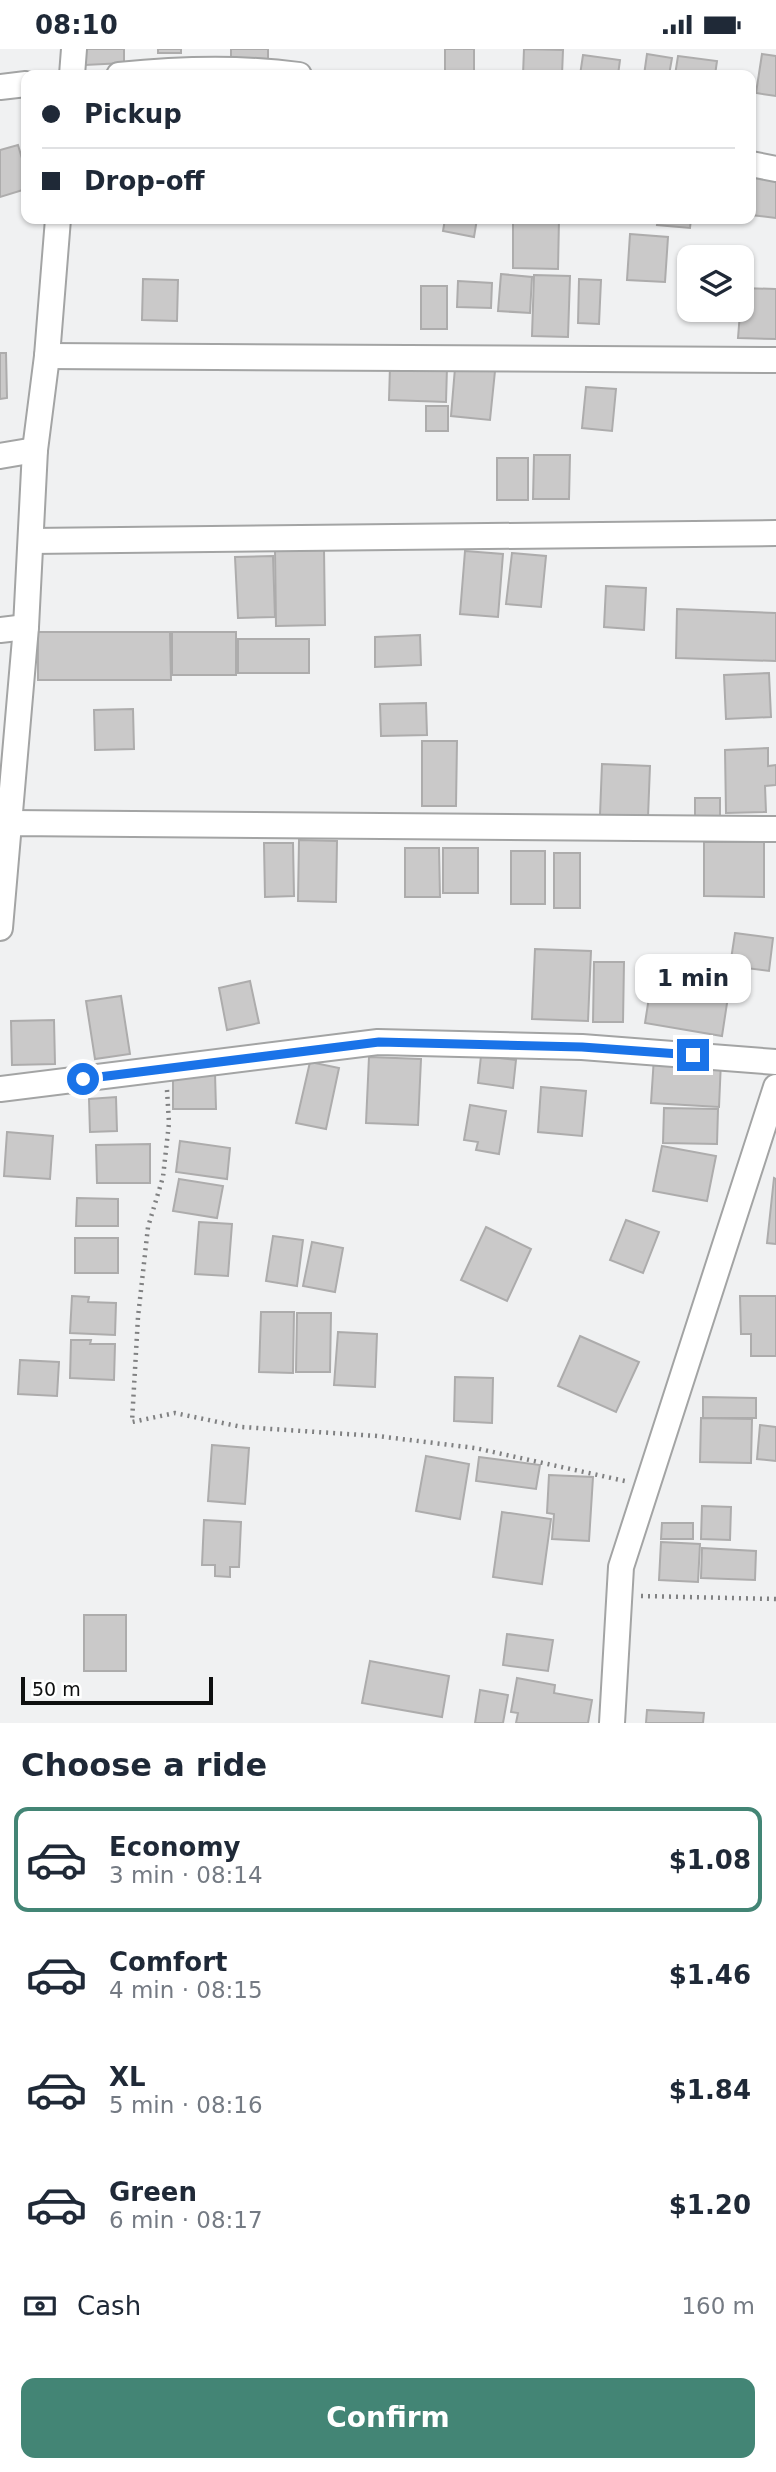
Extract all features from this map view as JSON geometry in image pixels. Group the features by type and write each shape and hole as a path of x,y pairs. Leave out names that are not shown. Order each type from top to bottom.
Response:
{"street":[{"path":"72,70 74,49"},
{"path":"0,87 21,85"},
{"path":"756,165 776,169"},
{"path":"0,928 5,824 26,627 35,450 47,356 58,224"},
{"path":"47,356 776,361"},
{"path":"0,456 35,450"},
{"path":"31,541 776,533"},
{"path":"0,630 26,627"},
{"path":"5,824 776,829"},
{"path":"0,1089 379,1042 582,1047 776,1062"},
{"path":"612,1723 621,1567 776,1087"}],"path":[{"path":"165,1069 169,1123 163,1177 148,1227 138,1317 132,1422 175,1413 242,1427 377,1436 475,1448 617,1478 646,1488"},
{"path":"620,1596 776,1599"}],"building":[{"path":"84,49 124,49 124,63 85,65"},
{"path":"158,49 181,49 181,53 158,53"},
{"path":"231,49 268,49 268,59 231,58"},
{"path":"445,49 474,49 474,70 445,70"},
{"path":"524,49 563,50 562,70 523,70"},
{"path":"647,54 672,58 670,70 645,70"},
{"path":"762,54 776,56 776,96 756,93"},
{"path":"583,55 620,60 619,70 581,70"},
{"path":"678,56 717,61 716,70 676,70"},
{"path":"18,145 21,155 21,191 0,197 0,150"},
{"path":"756,172 776,174 776,218 756,216"},
{"path":"444,224 476,224 474,237 443,231"},
{"path":"513,224 559,224 558,269 513,268"},
{"path":"657,224 690,224 690,228"},
{"path":"630,234 668,237 665,282 627,280"},
{"path":"501,274 532,277 530,313 498,311"},
{"path":"534,275 570,276 568,337 532,336"},
{"path":"143,279 178,280 177,321 142,320"},
{"path":"579,279 601,280 599,324 578,323"},
{"path":"458,281 492,283 491,308 457,307"},
{"path":"421,286 447,286 447,329 421,329"},
{"path":"754,288 776,289 776,339 738,338 739,322 754,322"},
{"path":"0,353 6,353 7,398 0,399"},
{"path":"390,366 447,367 446,402 389,400"},
{"path":"455,368 495,371 490,420 451,416"},
{"path":"586,387 616,389 612,431 582,428"},
{"path":"426,406 448,406 448,431 426,431"},
{"path":"534,455 570,455 569,499 533,499"},
{"path":"497,458 528,458 528,500 497,500"},
{"path":"324,549 325,625 276,626 275,550"},
{"path":"465,551 503,554 498,617 460,614"},
{"path":"512,553 546,556 541,607 506,604"},
{"path":"273,556 275,617 238,618 235,557"},
{"path":"606,586 646,588 644,630 604,627"},
{"path":"677,609 776,613 776,661 676,658"},
{"path":"38,632 170,632 171,680 38,680"},
{"path":"172,632 236,632 236,675 172,675"},
{"path":"420,635 421,665 375,667 375,637"},
{"path":"238,639 309,639 309,673 238,673"},
{"path":"769,673 771,717 726,719 724,675"},
{"path":"426,703 427,735 381,736 380,704"},
{"path":"133,709 134,749 95,750 94,710"},
{"path":"422,741 457,741 456,806 422,806"},
{"path":"768,748 768,766 776,765 776,785 765,786 766,812 726,813 725,750"},
{"path":"602,764 650,766 648,817 600,815"},
{"path":"695,798 720,798 720,816 695,816"},
{"path":"299,840 337,841 336,902 298,901"},
{"path":"704,842 764,842 764,897 704,896"},
{"path":"264,843 293,843 294,896 265,897"},
{"path":"405,848 439,848 440,897 405,897"},
{"path":"443,848 478,848 478,893 443,893"},
{"path":"511,851 545,851 545,904 511,904"},
{"path":"554,853 580,853 580,908 554,908"},
{"path":"735,933 773,938 769,971 730,966"},
{"path":"535,949 591,951 588,1021 532,1019"},
{"path":"594,962 624,962 623,1022 593,1022"},
{"path":"652,978 729,990 722,1036 645,1023"},
{"path":"250,981 259,1023 227,1030 219,988"},
{"path":"121,996 130,1054 95,1059 86,1001"},
{"path":"54,1020 55,1064 12,1065 11,1021"},
{"path":"481,1056 516,1060 513,1088 478,1083"},
{"path":"369,1057 421,1059 418,1125 366,1123"},
{"path":"654,1057 721,1061 719,1107 651,1103"},
{"path":"310,1062 339,1068 326,1129 296,1123"},
{"path":"173,1073 215,1073 216,1109 173,1109"},
{"path":"541,1087 586,1091 582,1136 538,1132"},
{"path":"116,1097 117,1131 90,1132 89,1099"},
{"path":"470,1105 506,1111 499,1154 476,1150 478,1142 464,1140"},
{"path":"664,1108 718,1109 717,1144 663,1143"},
{"path":"7,1132 53,1136 50,1179 4,1176"},
{"path":"180,1141 230,1148 227,1179 176,1172"},
{"path":"150,1144 150,1183 97,1183 96,1145"},
{"path":"662,1146 716,1156 707,1201 653,1191"},
{"path":"774,1178 776,1179 776,1244 767,1243"},
{"path":"179,1179 223,1186 217,1218 173,1211"},
{"path":"77,1198 118,1199 118,1226 76,1226"},
{"path":"626,1220 659,1232 643,1273 610,1260"},
{"path":"199,1222 232,1224 228,1276 195,1274"},
{"path":"486,1227 531,1249 507,1301 461,1280"},
{"path":"273,1236 303,1240 297,1286 266,1281"},
{"path":"75,1238 118,1238 118,1273 75,1273"},
{"path":"312,1242 343,1248 335,1292 303,1286"},
{"path":"72,1296 89,1297 88,1302 116,1303 115,1335 70,1333"},
{"path":"740,1296 776,1296 776,1356 751,1356 751,1334 741,1334"},
{"path":"261,1312 294,1312 293,1373 259,1372"},
{"path":"297,1313 331,1313 330,1372 296,1372"},
{"path":"338,1332 377,1334 375,1387 334,1385"},
{"path":"580,1336 639,1362 616,1412 558,1386"},
{"path":"71,1340 91,1340 90,1344 115,1344 114,1380 70,1378"},
{"path":"20,1360 59,1362 57,1396 18,1394"},
{"path":"455,1377 493,1378 492,1423 454,1421"},
{"path":"703,1397 756,1398 756,1418 703,1418"},
{"path":"701,1418 752,1419 751,1463 700,1462"},
{"path":"760,1425 776,1427 776,1461 757,1459"},
{"path":"212,1445 249,1448 245,1504 208,1501"},
{"path":"426,1456 469,1464 460,1519 416,1511"},
{"path":"479,1457 540,1465 536,1489 476,1481"},
{"path":"549,1475 593,1477 589,1541 552,1539 554,1514 547,1513"},
{"path":"702,1506 731,1507 730,1540 701,1539"},
{"path":"502,1512 551,1519 542,1584 493,1577"},
{"path":"204,1520 241,1522 239,1567 230,1567 230,1577 215,1576 215,1565 202,1565"},
{"path":"662,1523 693,1523 693,1539 661,1539"},
{"path":"661,1542 700,1544 698,1582 659,1580"},
{"path":"702,1548 756,1551 755,1580 701,1578"},
{"path":"84,1615 126,1615 126,1671 84,1671"},
{"path":"507,1634 553,1640 548,1671 503,1665"},
{"path":"370,1661 449,1676 442,1717 362,1703"},
{"path":"517,1678 555,1685 554,1693 592,1700 588,1723 516,1723 518,1713 511,1712"},
{"path":"480,1690 508,1695 503,1723 475,1723"},
{"path":"647,1710 704,1713 703,1723 646,1723"}],"route":[{"path":"83,1079 379,1042 582,1047 693,1055"}]}
